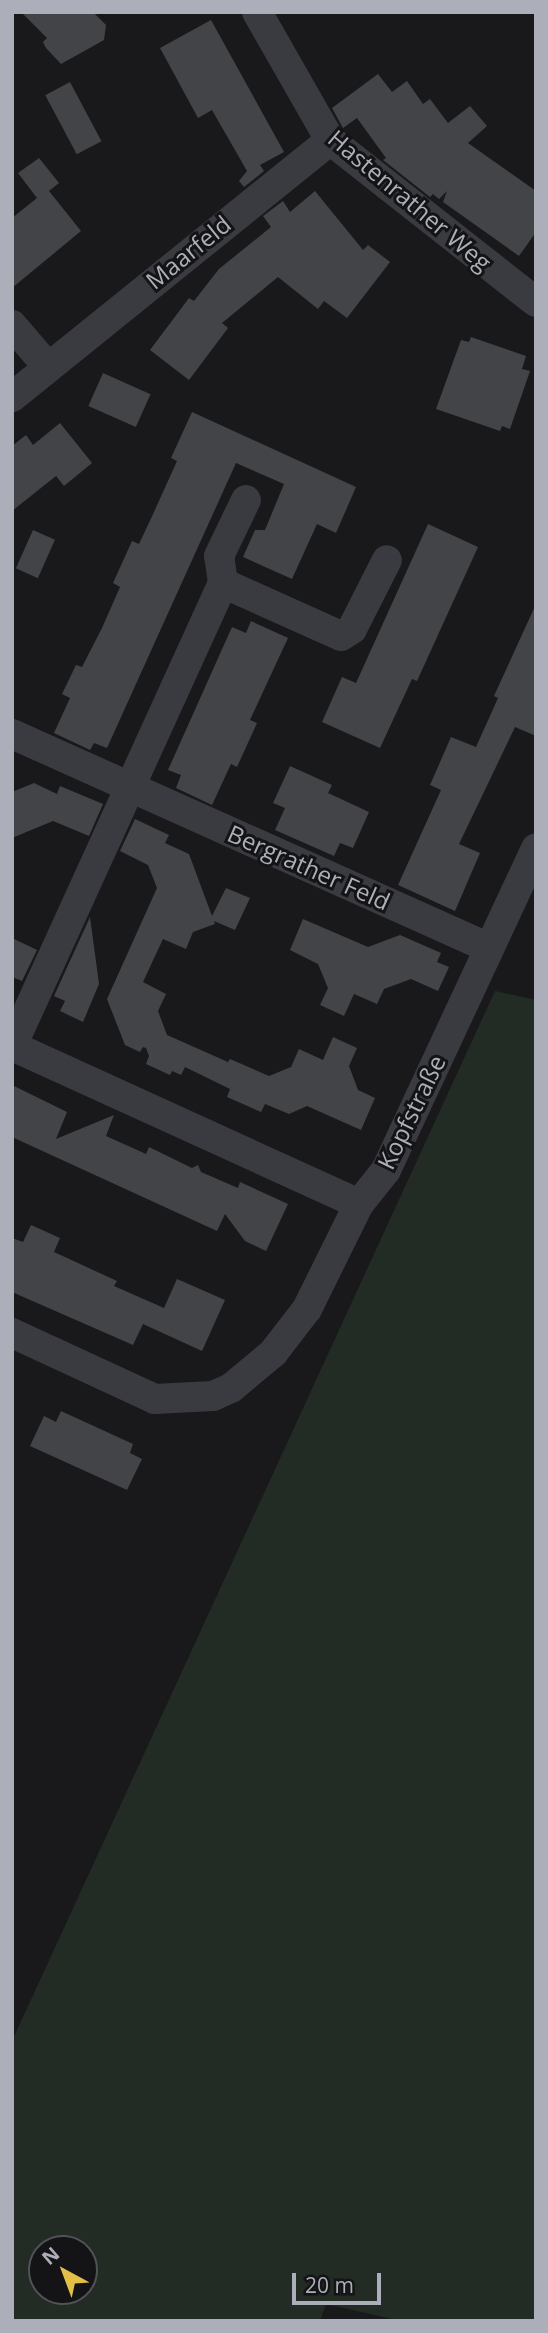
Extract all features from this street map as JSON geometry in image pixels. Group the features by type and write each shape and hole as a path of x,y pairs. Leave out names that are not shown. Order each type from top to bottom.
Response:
{"street":[{"name":"Hastenrather Weg","path":"257,12 330,140 536,302"},
{"name":"Maarfeld","path":"12,397 330,140"},
{"path":"12,325 48,367"},
{"path":"246,500 219,556 223,583 12,1046 359,1203"},
{"path":"223,583 341,636 352,629 387,560"},
{"name":"Bergrather Feld","path":"12,734 489,948"},
{"name":"Kopfstraße","path":"12,1333 155,1399 213,1396 231,1388 273,1353 307,1309 359,1203 386,1170 536,848"}],"shaded area":[{"path":"495,991 536,1000 536,2321 401,2321 326,2304 320,2321 12,2321 12,2041"}],"building":[{"path":"21,12 93,12 106,25 104,40 61,64 46,48 43,42 47,38"},
{"path":"211,20 284,152 260,165 264,171 244,187 239,181 247,171 212,110 198,118 160,48"},
{"path":"378,74 392,92 407,81 423,104 430,99 448,123 470,106 487,126 468,143 536,191 536,232 519,256 443,202 447,191 439,199 433,194 430,197 383,160 386,158 357,118 343,128 332,108"},
{"path":"70,82 101,141 77,154 45,95"},
{"path":"39,158 59,183 49,191 81,231 12,288 12,218 37,198 18,173"},
{"path":"315,191 363,250 368,245 390,262 347,318 324,301 318,309 278,277 222,323 228,328 189,380 150,350 189,298 194,301 219,269 271,227 263,216 283,201 290,212"},
{"path":"471,337 526,356 522,369 530,371 510,429 502,426 500,431 436,409 461,340 469,342"},
{"path":"103,373 151,394 136,427 88,406"},
{"path":"192,412 356,487 336,533 317,524 292,579 243,557 255,530 265,530 284,484 236,463 107,748 94,743 90,750 54,733 70,698 62,694 76,665 82,667 102,628 120,587 113,583 132,541 139,544 154,512 177,461 171,458"},
{"path":"60,423 92,463 64,486 56,476 12,511 12,446 26,435 33,445"},
{"path":"428,524 478,547 417,681 412,679 380,748 322,722 342,677 356,683"},
{"path":"33,530 55,540 38,578 16,568"},
{"path":"536,604 536,736 515,727 459,844 480,853 455,911 398,885 441,790 430,785 451,737 476,747 498,698 494,696"},
{"path":"251,621 288,638 250,720 257,723 237,767 231,764 212,805 176,788 181,775 168,770 232,627 246,633"},
{"path":"290,766 332,785 328,793 369,812 353,848 340,843 334,856 275,830 285,808 273,803"},
{"path":"34,783 57,794 60,786 103,804 89,836 53,821 12,838 12,792"},
{"path":"135,819 169,835 165,843 189,854 212,916 226,888 250,898 235,930 214,921 215,924 193,932 186,949 163,939 143,982 166,994 158,1011 167,1035 228,1062 230,1059 269,1076 291,1067 299,1049 323,1060 333,1037 357,1048 349,1066 358,1090 375,1098 361,1130 307,1106 289,1114 265,1104 261,1112 227,1097 230,1089 185,1067 181,1075 172,1071 170,1075 146,1064 149,1056 146,1048 143,1047 140,1052 125,1045 107,999 157,888 148,865 120,851"},
{"path":"90,917 99,984 83,1022 60,1011 65,1001 54,996"},
{"path":"303,919 368,947 400,935 441,953 437,962 449,967 438,991 411,979 384,989 377,1004 354,994 344,1016 320,1005 328,988 318,964 290,950"},
{"path":"12,938 37,950 22,981 12,977"},
{"path":"12,1085 67,1112 56,1139 114,1115 106,1136 146,1154 149,1147 192,1168 198,1165 201,1172 238,1188 240,1182 288,1204 266,1251 245,1241 225,1214 217,1231 12,1137"},
{"path":"31,1225 60,1238 54,1252 117,1281 114,1286 164,1308 177,1279 225,1300 202,1351 143,1324 133,1345 12,1292 12,1238 23,1242"},
{"path":"61,1411 133,1444 130,1453 142,1459 127,1490 30,1446 44,1416 56,1422"}]}
